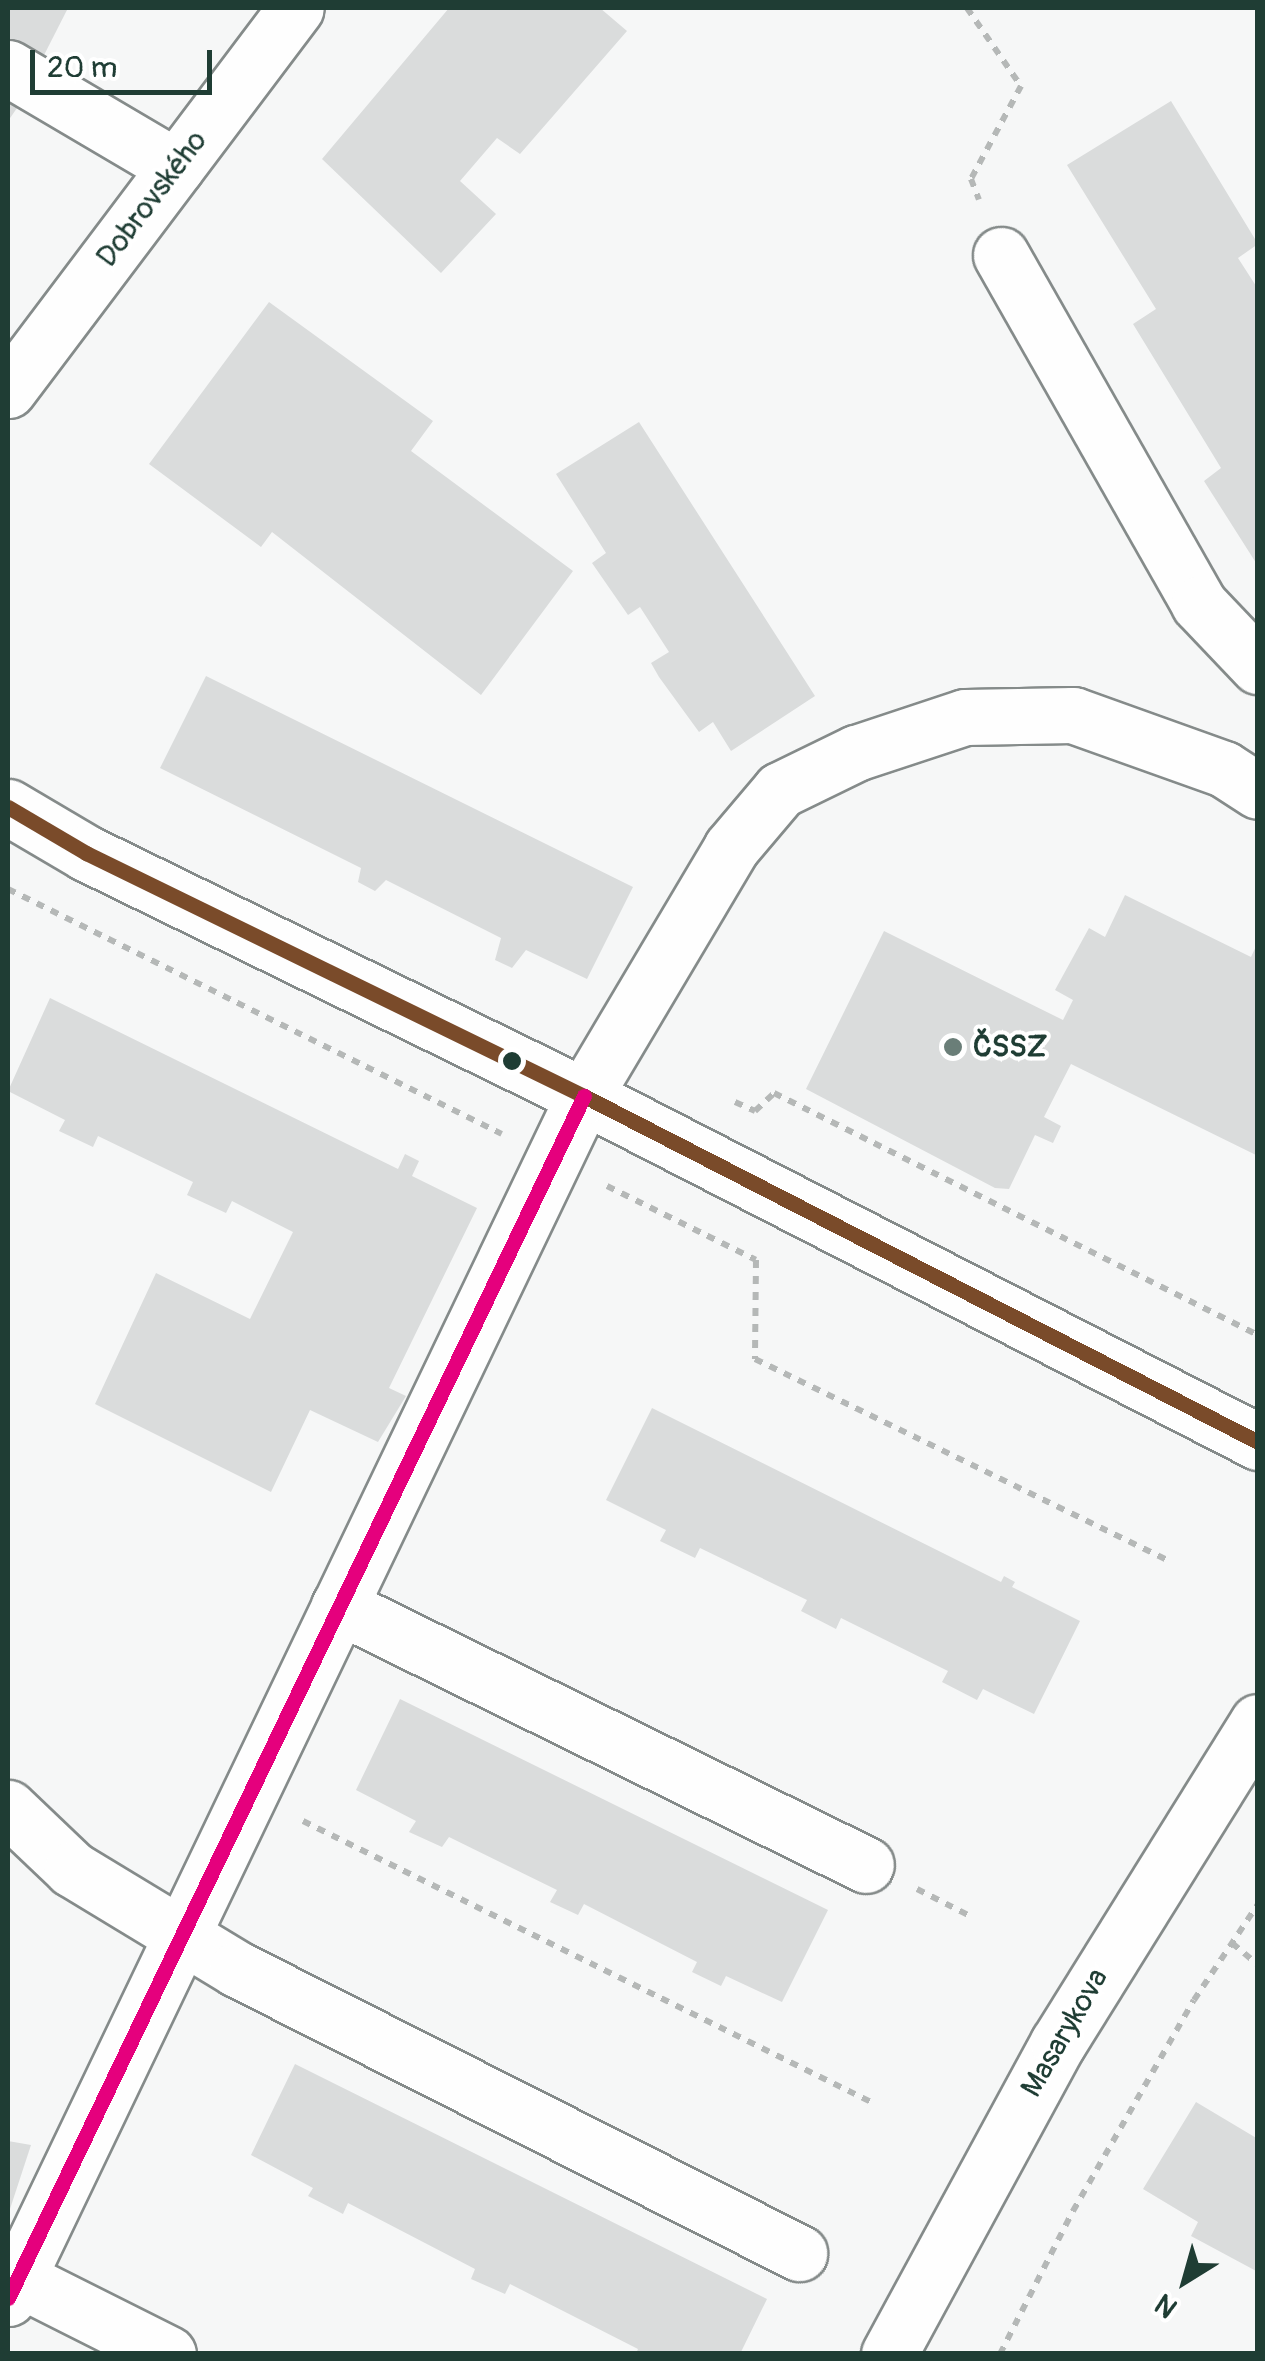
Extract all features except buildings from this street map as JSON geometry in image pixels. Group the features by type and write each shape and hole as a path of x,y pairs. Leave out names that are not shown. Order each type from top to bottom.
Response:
{"street":[{"name":"Dobrovského","path":"8,390 296,8"},
{"path":"8,68 176,167"},
{"path":"1002,255 1199,604 1258,666"},
{"path":"168,2354 12,2288 584,1096 731,848 780,790 856,753 965,717 1074,715 1224,769 1258,791"},
{"path":"8,807 86,854 584,1096 1258,1442"},
{"path":"339,1606 866,1865"},
{"name":"Masarykova","path":"889,2354 1058,2044 1258,1722"},
{"path":"8,1808 72,1869 183,1931 237,1969 799,2253"}],"path":[{"path":"967,8 1021,86 971,179 1002,255"},
{"path":"8,889 756,1260 755,1360 1167,1560"},
{"path":"719,1094 755,1111 774,1094 1258,1335"},
{"path":"249,1794 876,2104"},
{"path":"1000,2354 1073,2211 1258,1904"},
{"path":"1232,1943 1258,1965"}],"transit line":[{"path":"8,807 86,853 584,1096 1258,1442"},
{"path":"8,2298 584,1096"}],"place":[{"name":"ČSSZ","path":"953,1047"}]}
